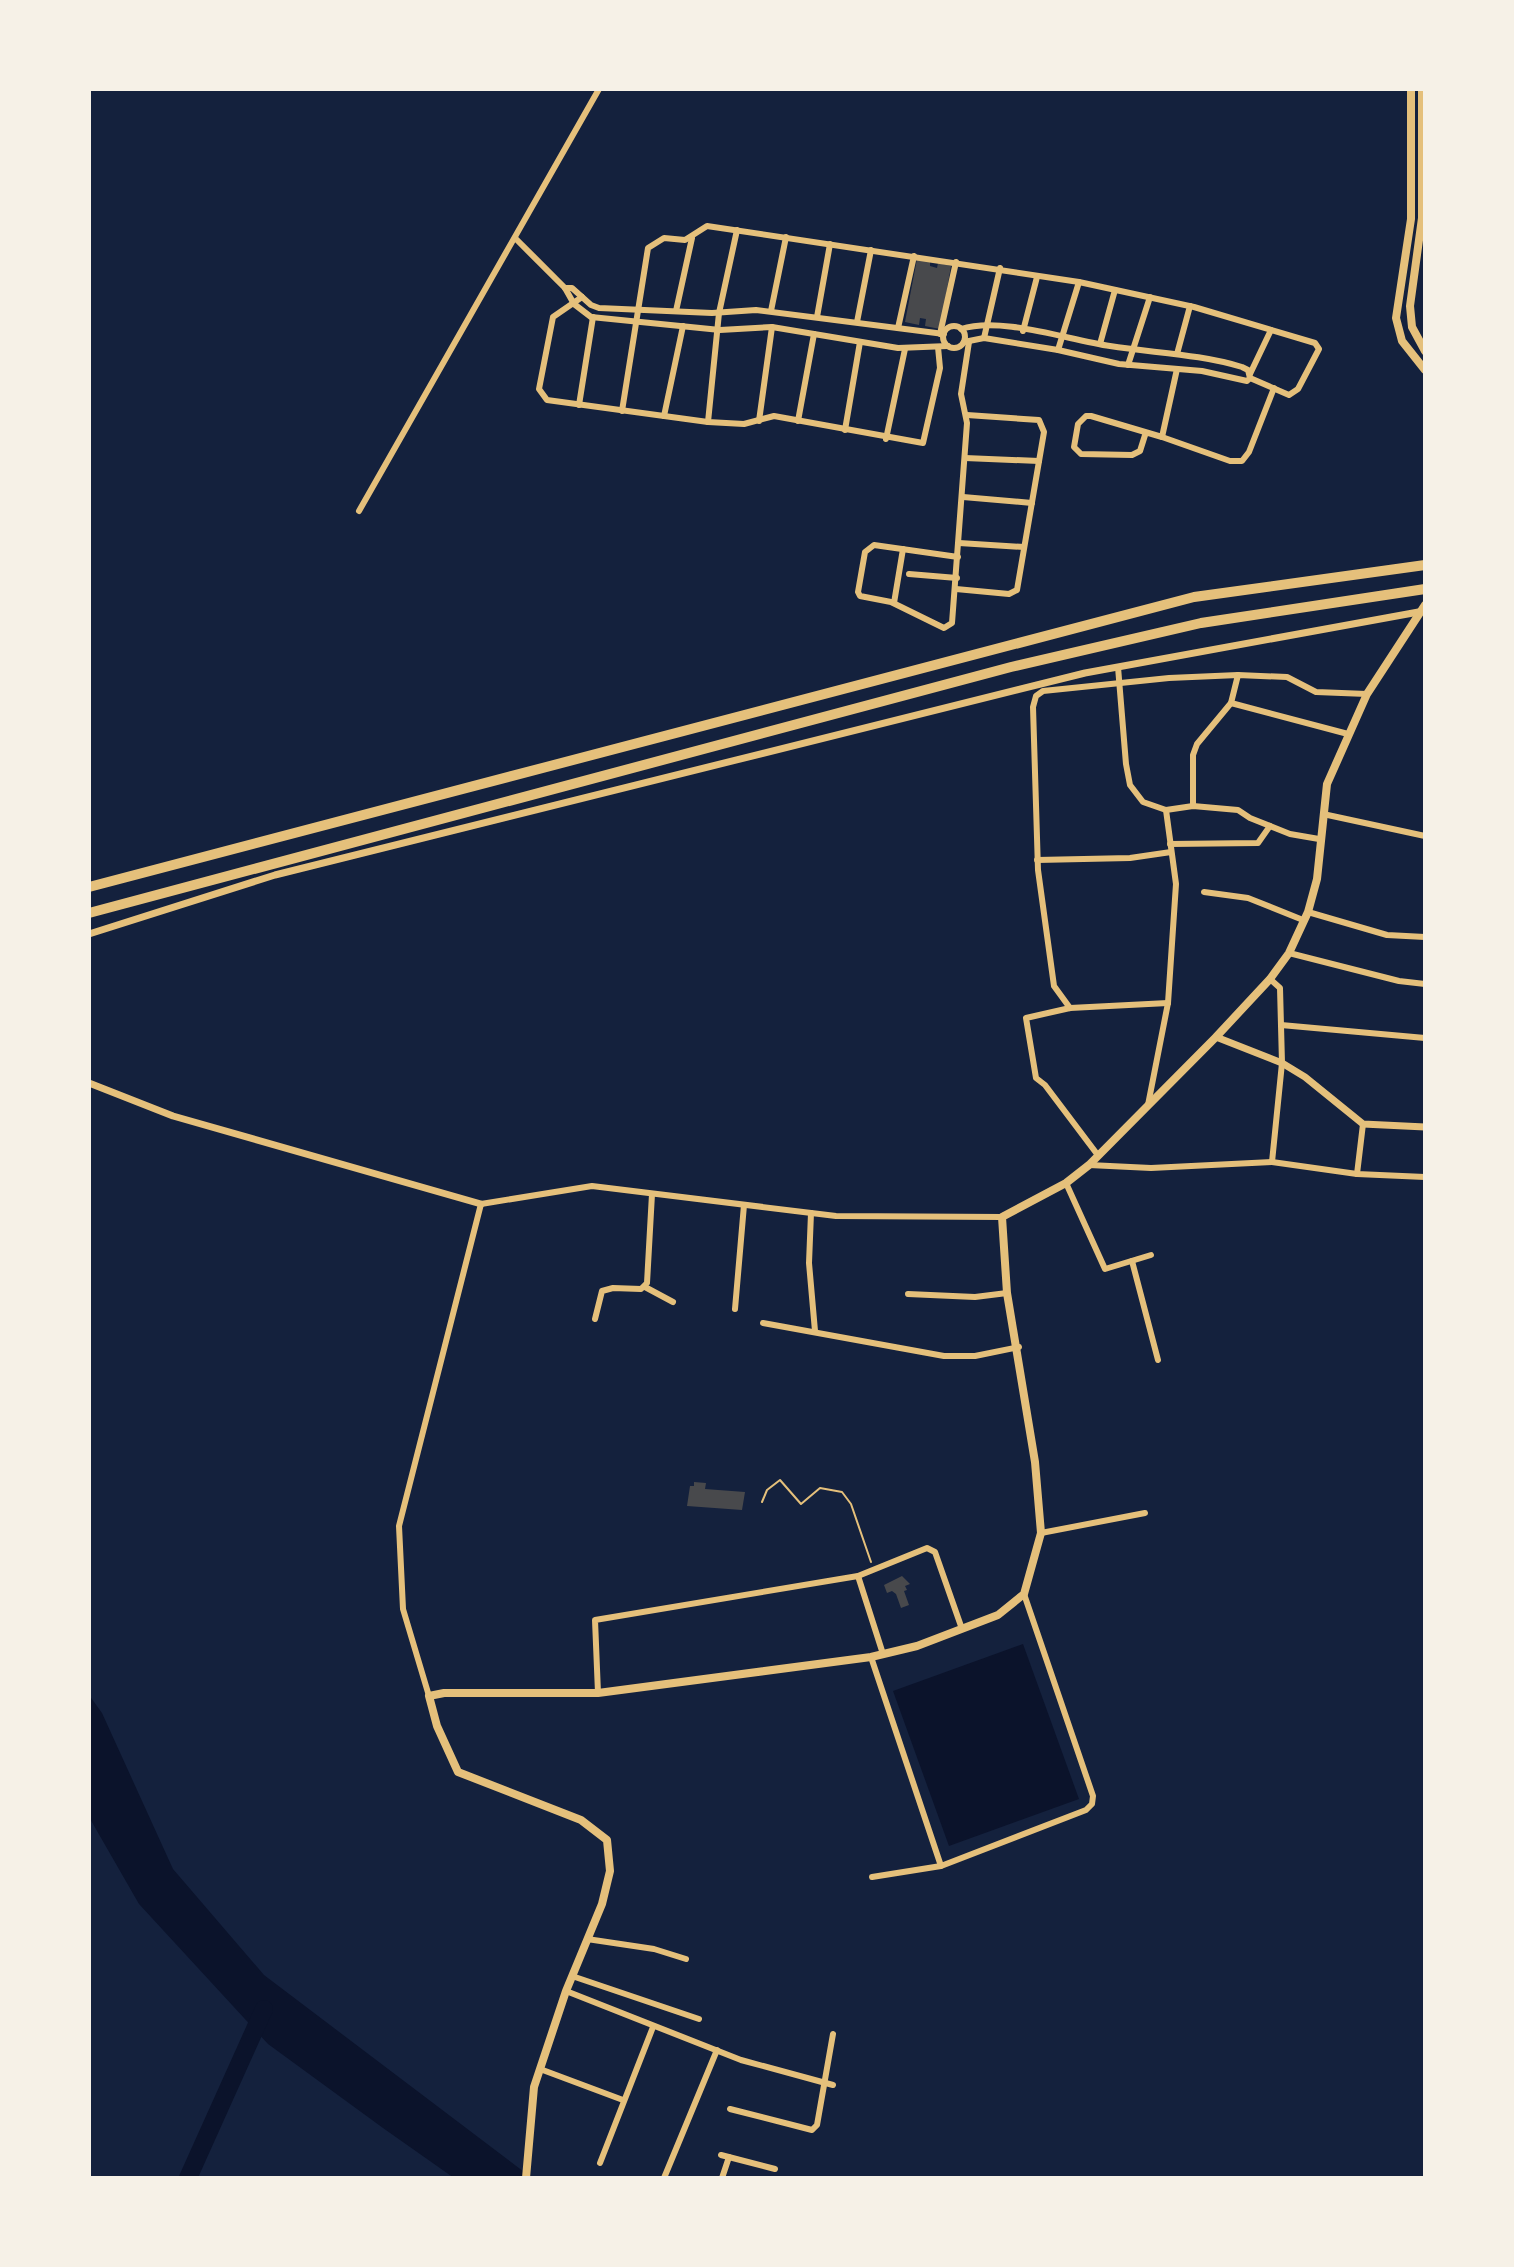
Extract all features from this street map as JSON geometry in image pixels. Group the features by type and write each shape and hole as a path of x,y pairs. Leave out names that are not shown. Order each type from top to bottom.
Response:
{"highway":[{"path":"89,887 1194,597 1424,566"},
{"path":"89,913 1011,667 1201,622 1421,591"}],"main road":[{"path":"1411,89 1411,219 1396,318 1402,341 1425,370"},
{"path":"1422,89 1422,218 1410,306 1412,327 1425,351"},
{"path":"526,2178 534,2087 610,1871 607,1840 580,1820 458,1772 437,1726 429,1696 444,1693 598,1693 871,1657 998,1615 1024,1594 1041,1533 1035,1462 1007,1293 1002,1217 1066,1183 1088,1165 1216,1037 1270,979 1289,953 1317,880 1319,839 1327,785 1367,695 1423,610 1421,591"}],"street":[{"path":"359,511 599,89"},
{"path":"565,288 572,288 595,307 638,309 719,313 771,311 942,334 951,327 961,329 987,325 1223,361 1248,370 1250,376 1289,395 1298,389 1319,349 1315,343 1190,306 1079,282 1037,277 956,261 707,226 692,238 681,241 664,238 650,245 638,309 622,411"},
{"path":"708,422 720,330 719,313 737,230"},
{"path":"771,311 786,237"},
{"path":"515,238 565,288 574,304 593,317 720,330 772,327 905,349 948,346 955,348 984,338 1128,365 1177,369 1247,381 1271,330"},
{"path":"676,311 692,238"},
{"path":"817,317 830,244"},
{"path":"857,322 870,250"},
{"path":"898,328 914,256"},
{"path":"948,346 942,334 956,261"},
{"path":"984,338 1000,268"},
{"path":"1023,331 1037,277"},
{"path":"1058,350 1079,282"},
{"path":"1100,344 1115,290"},
{"path":"1128,365 1150,297"},
{"path":"582,298 558,312 550,324 539,389 547,400 708,422 744,424 769,416 918,444 926,440 941,364 938,348"},
{"path":"1177,354 1190,306"},
{"path":"800,332 804,314"},
{"path":"579,405 593,317"},
{"path":"664,416 683,326"},
{"path":"759,421 772,327"},
{"path":"958,557 874,545 867,549 858,587 860,596 894,603 944,628 953,623 960,542 967,415 961,394 967,342 961,329"},
{"path":"798,421 814,334"},
{"path":"845,430 860,342"},
{"path":"886,439 905,349"},
{"path":"1162,437 1177,369"},
{"path":"1146,432 1140,450 1132,455 1081,454 1074,447 1078,424 1086,416 1146,432 1162,437 1230,461 1242,461 1249,452 1274,388"},
{"path":"956,589 1015,593 1044,432 1039,420 967,415"},
{"path":"965,458 1039,461"},
{"path":"962,497 1032,503"},
{"path":"960,542 1024,547"},
{"path":"894,603 904,549"},
{"path":"909,574 957,578"},
{"path":"89,934 275,875 1118,667 1423,610"},
{"path":"1118,667 1130,785 1143,802 1166,810 1193,806 1238,810 1270,826 1319,839"},
{"path":"1070,1008 1054,986 1037,860 1033,707 1036,696 1043,691 1119,682 1238,675 1287,677 1316,692 1367,695"},
{"path":"1193,806 1193,755 1197,744 1231,703 1238,675"},
{"path":"1231,703 1348,734"},
{"path":"1147,1107 1167,1003 1176,884 1166,810"},
{"path":"1323,814 1425,836"},
{"path":"1037,860 1130,858 1171,848 1258,843 1270,826"},
{"path":"1204,892 1248,898 1305,916 1387,935 1425,937"},
{"path":"1289,953 1399,981 1425,984"},
{"path":"1270,979 1280,988 1282,1063 1272,1162"},
{"path":"1097,1154 1045,1085 1036,1078 1025,1023 1029,1016 1070,1008 1167,1003"},
{"path":"1281,1025 1425,1038"},
{"path":"1216,1037 1282,1063 1305,1077 1363,1124 1425,1127"},
{"path":"89,1083 173,1116 481,1205 592,1186 811,1213 1002,1217"},
{"path":"1357,1174 1363,1124"},
{"path":"1088,1165 1151,1168 1272,1162 1357,1174 1425,1177"},
{"path":"1066,1183 1105,1269 1151,1255"},
{"path":"645,1287 652,1194"},
{"path":"429,1696 403,1609 399,1526 481,1205"},
{"path":"736,1309 744,1205"},
{"path":"811,1213 809,1263 815,1331"},
{"path":"1132,1261 1158,1360"},
{"path":"595,1319 602,1291 645,1287 673,1302"},
{"path":"908,1294 975,1297 1007,1293"},
{"path":"763,1324 815,1331 944,1356 975,1356 1018,1347"},
{"path":"1041,1533 1145,1513"},
{"path":"598,1693 595,1620 858,1576 927,1548 932,1549 962,1629"},
{"path":"858,1576 883,1654"},
{"path":"872,1877 941,1866 1086,1811 1092,1804 1093,1796 1024,1594"},
{"path":"871,1657 941,1866"},
{"path":"587,1939 654,1949 686,1959"},
{"path":"572,1976 699,2019"},
{"path":"566,1991 653,2028 741,2060 833,2085"},
{"path":"600,2163 653,2028"},
{"path":"730,2109 812,2130 817,2125 833,2034"},
{"path":"664,2178 717,2050"},
{"path":"540,2069 623,2100"},
{"path":"721,2155 775,2169"},
{"path":"722,2178 730,2157"}],"path":[{"path":"762,1502 767,1490 780,1480 801,1504 820,1488 842,1492 851,1504 874,1569"}],"water":[{"path":"1023,1644 1079,1799 949,1846 893,1691"},
{"path":"89,1695 102,1713 173,1869 264,1975 532,2178 454,2178 268,2044 139,1904 89,1817"}],"building":[{"path":"917,259 930,262 930,266 937,268 938,263 951,266 940,329 925,326 926,319 920,318 919,325 905,322"},
{"path":"694,1482 706,1483 705,1489 745,1492 742,1510 687,1506 690,1486 694,1486"},
{"path":"902,1576 910,1584 905,1586 907,1590 904,1591 909,1605 901,1608 896,1594 892,1591 887,1593 884,1585"}],"waterway":[{"path":"188,2178 264,2009"}]}
